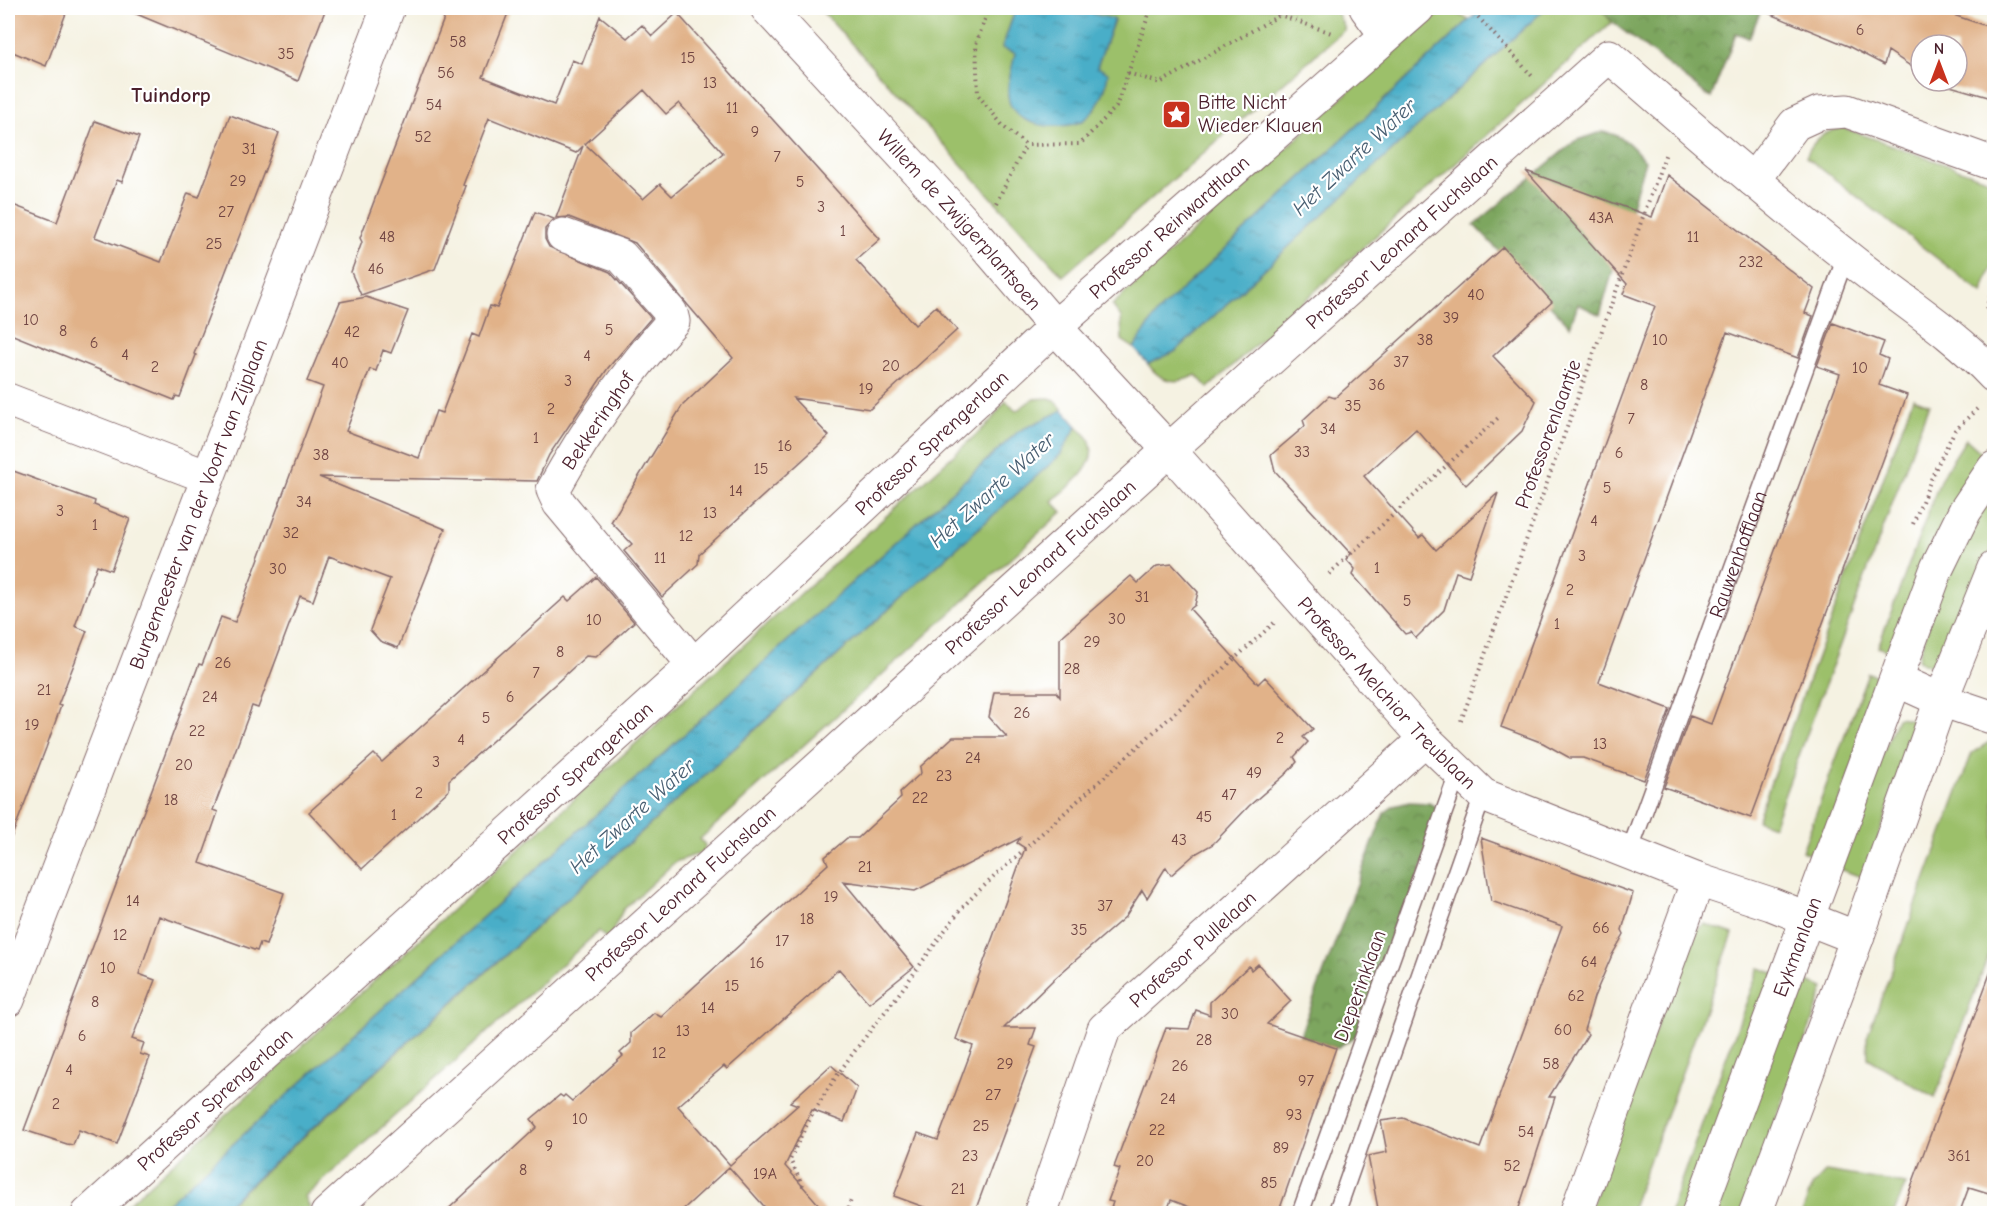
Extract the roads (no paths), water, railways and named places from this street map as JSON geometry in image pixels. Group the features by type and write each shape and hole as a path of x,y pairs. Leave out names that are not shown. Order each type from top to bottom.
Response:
{"street":[{"name":"Burgemeester van der Voort van Zijplaan","path":"8,1000 388,8"},
{"name":"Willem de Zwijgerplantsoen","path":"767,8 978,237 1055,327 1161,441"},
{"path":"1366,8 1379,41"},
{"name":"Professor Reinwardtlaan","path":"1055,327 1418,8"},
{"name":"Professor Leonard Fuchslaan","path":"330,1212 1161,441 1609,56 1753,180"},
{"path":"1995,164 1847,111 1819,113 1795,124 1753,180 1846,256 1971,352 1995,376"},
{"name":"Bekkeringhof","path":"563,236 621,256 671,314 673,321 645,351 583,435 553,490 559,502 694,665"},
{"name":"Professor Sprengerlaan","path":"88,1214 694,665 1055,327"},
{"path":"8,400 208,477"},
{"name":"Professor Melchior Treublaan","path":"1161,441 1300,601 1443,758 1483,795 1698,880 1857,939"},
{"name":"Eykmanlaan","path":"1698,1214 1937,568 1965,511 1995,468"},
{"path":"1755,1214 1857,939 1941,700 1995,568"},
{"path":"1897,680 1941,700 1995,718"},
{"name":"Professor Pullelaan","path":"1040,1214 1104,1029 1443,758"},
{"path":"1576,1214 1698,880"}],"lane":[{"name":"Rauwenhofflaan","path":"1629,853 1846,256"},
{"name":"Dieperinklaan","path":"1300,1214 1443,758"},
{"path":"1336,1214 1483,795"}],"water":[{"path":"1016,8 1095,8 1093,14 1114,19 1097,67 1108,73 1105,86 1097,106 1082,121 1061,126 1037,124 1017,114 1011,106 1008,90 1015,53 1002,48"},
{"name":"Het Zwarte Water","path":"1482,8 1546,8 1176,351 1148,364 1134,348 1158,312"},
{"name":"Het Zwarte Water","path":"1063,410 1077,426 1060,455 218,1213 157,1213 1019,431"}],"place":[{"name":"Bitte Nicht Wieder Klauen","path":"1177,114"}],"district":[{"name":"Tuindorp","path":"171,95"}]}
